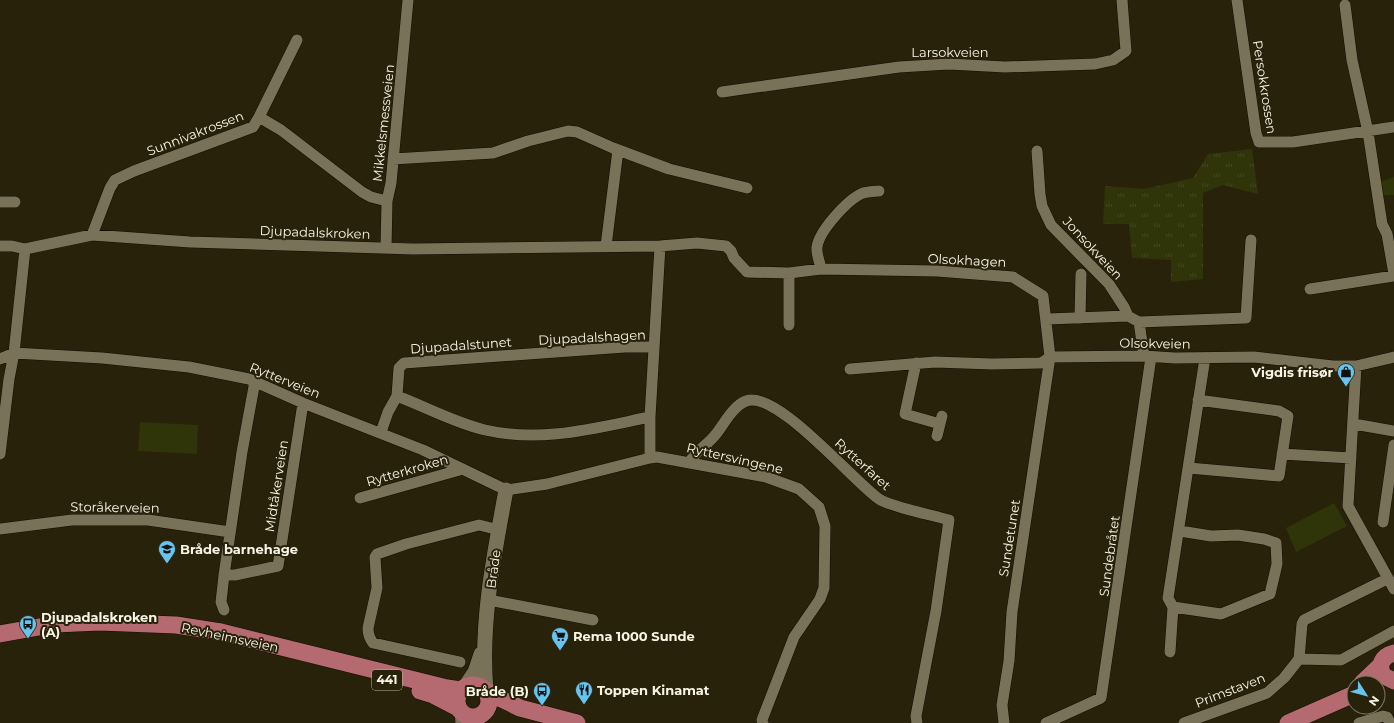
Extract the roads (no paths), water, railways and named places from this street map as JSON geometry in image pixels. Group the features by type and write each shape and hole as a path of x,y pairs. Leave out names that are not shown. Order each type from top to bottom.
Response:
{"main road":[{"name":"Revheimsveien","path":"0,634 56,624 134,622 176,625 220,632 447,688 463,688"},
{"path":"1370,675 1381,665 1385,656 1394,653"},
{"name":"Revheimsveien","path":"315,656 433,695 467,716 511,713 549,723"},
{"path":"1381,665 1382,673 1390,682"},
{"name":"441","path":"463,688 473,684 520,708 577,723"},
{"path":"463,688 457,698 467,716 489,700 486,691"},
{"path":"1288,723 1346,695"}],"street":[{"name":"Mikkelsmessveien","path":"386,248 387,201 393,160 408,0"},
{"name":"Larsokveien","path":"722,92 899,67 949,64 1005,67 1095,64 1113,60 1126,51 1122,0"},
{"name":"Persokkrossen","path":"1237,0 1256,133 1259,142 1293,142 1394,127"},
{"path":"1310,289 1394,275 1387,234 1382,224 1368,132 1352,60 1345,5"},
{"path":"259,117 297,40"},
{"name":"Sunnivakrossen","path":"92,236 110,188 116,180 134,171 253,127 259,117 281,130 362,192 371,197 387,201"},
{"path":"393,160 493,153 528,141 568,131 577,132 618,150 669,169 747,188"},
{"path":"606,246 618,150"},
{"name":"Jonsokveien","path":"1037,150 1041,200 1051,225 1112,287 1128,316"},
{"path":"821,269 817,248 820,237 829,224 849,203 863,193 879,190"},
{"path":"0,202 14,202"},
{"name":"Djupadalskroken","path":"0,246 12,246 25,249 92,236 190,242 386,248 660,246 697,243 726,246 731,251 734,258 747,272 759,273"},
{"path":"1047,319 1128,316 1139,322 1190,319 1245,319 1247,314 1251,240"},
{"path":"650,458 650,417 660,246"},
{"path":"0,454 9,379 14,353 25,249"},
{"name":"Olsokhagen","path":"759,273 789,273 821,269 937,271 1012,277 1043,296 1047,319 1050,357"},
{"path":"789,273 789,325"},
{"name":"Jonsokveien","path":"1080,318 1081,274"},
{"path":"1139,322 1147,356"},
{"name":"Djupadalshagen","path":"531,354 654,347"},
{"name":"Rytterveien","path":"0,359 14,353 102,358 189,367 255,381 303,403 381,432 506,490"},
{"name":"Djupadalstunet","path":"381,432 388,412 397,396 399,368 404,362 531,354"},
{"name":"Olsokveien","path":"850,369 916,363 1041,363 1050,357 1147,356 1271,358 1333,366 1356,366 1394,357"},
{"name":"Sundebråtet","path":"1046,723 1101,698 1147,356"},
{"name":"Sundetunet","path":"1004,723 1002,705 1009,661 1012,612 1050,357"},
{"path":"1170,652 1173,607 1168,598 1180,531 1205,358"},
{"path":"916,363 905,414 941,420 937,436"},
{"path":"1356,366 1354,424 1348,502 1356,522 1392,585 1304,620 1299,659 1341,660 1394,631"},
{"path":"224,610 221,602 224,575 255,381"},
{"path":"397,396 468,425 485,430 521,436 550,436 579,432 650,417"},
{"name":"Rytterfaret","path":"690,462 692,456 712,440 731,414 744,401 751,399 763,401 786,414 881,500 949,520 936,611 916,716 917,723"},
{"path":"1189,468 1279,476 1288,416 1286,413 1242,405 1198,400"},
{"name":"Midtåkerveien","path":"224,575 235,576 278,566 303,403"},
{"path":"1354,424 1394,431"},
{"path":"1384,522 1394,445"},
{"path":"1282,454 1351,458"},
{"name":"Ryttersvingene","path":"506,490 547,484 650,458 690,462 766,477 799,489 819,507 825,526 824,588 820,599 794,637 762,720 763,723"},
{"name":"Rytterkroken","path":"360,498 463,469"},
{"name":"Bråde","path":"486,691 484,648 489,600 506,490"},
{"name":"Storåkerveien","path":"0,529 72,520 148,520 230,532"},
{"path":"460,662 373,643 368,633 368,628 377,588 375,557 376,554 406,544 472,527 478,526 499,530"},
{"path":"1173,607 1221,614 1270,594 1277,564 1276,543 1264,539 1238,535 1211,536 1180,531"},
{"path":"489,600 593,620"},
{"name":"Bråde","path":"463,688 475,672 484,648"},
{"name":"Primstaven","path":"1184,723 1267,693 1284,678 1299,659"},
{"path":"1359,723 1383,716 1387,717 1390,723"}],"place":[{"name":"Vigdis frisør","path":"1346,387"},
{"name":"Bråde barnehage","path":"167,564"},
{"name":"Djupadalskroken (A)","path":"28,639"},
{"name":"Rema 1000 Sunde","path":"560,651"},
{"name":"Toppen Kinamat","path":"584,705"},
{"name":"Bråde (B)","path":"542,706"}]}
